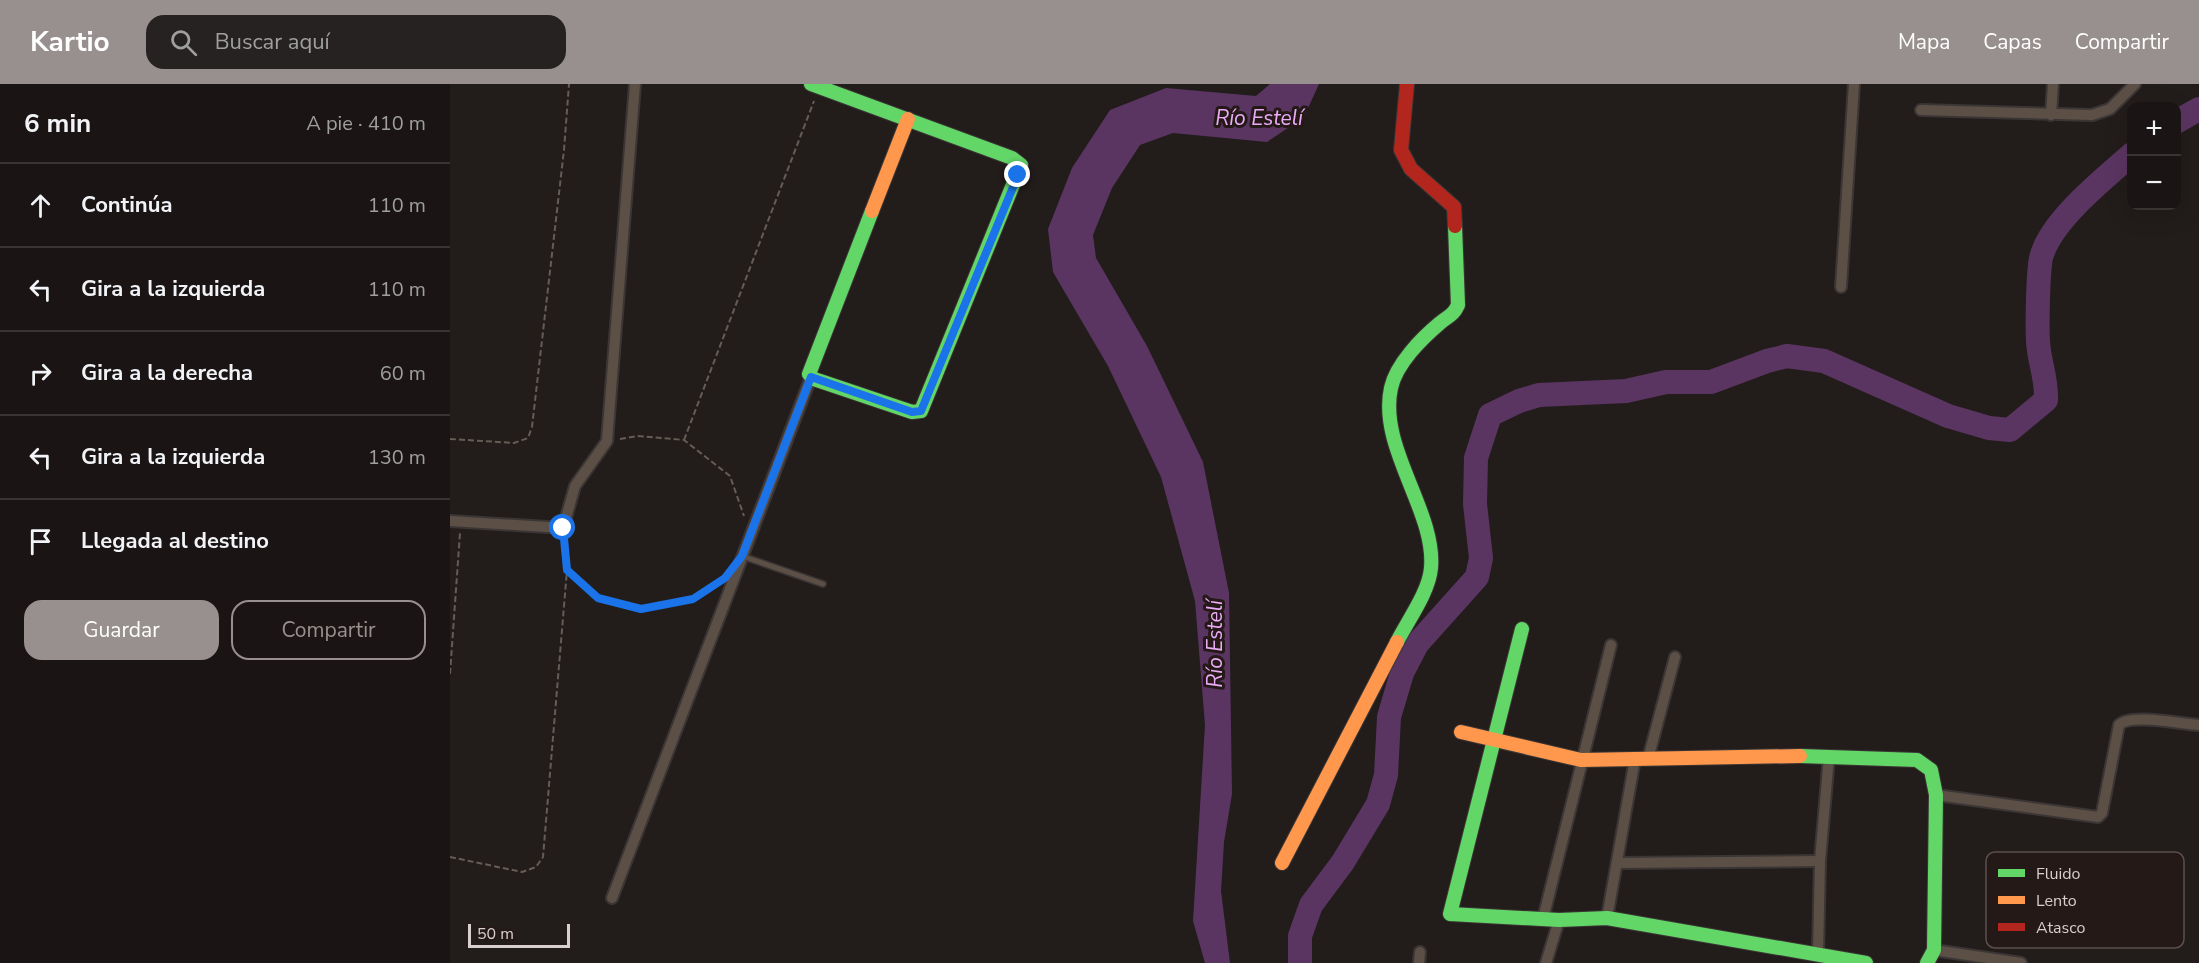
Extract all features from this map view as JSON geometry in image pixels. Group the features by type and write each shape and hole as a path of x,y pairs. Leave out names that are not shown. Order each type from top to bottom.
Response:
{"street":[{"path":"455,521 563,528 575,486 607,441 635,84"},
{"path":"1282,863 1417,603 1431,570 1431,548 1388,419 1391,386 1408,356 1441,322 1453,316 1458,305 1454,207 1411,169 1401,150 1407,84"},
{"path":"1841,287 1854,84"},
{"path":"2051,115 2053,84"},
{"path":"1921,111 2051,115 2101,114 2110,109 2135,84"},
{"path":"811,377 912,412 921,411 1021,165 1012,158 815,86"},
{"path":"612,898 811,377 809,374 908,119"},
{"path":"1522,629 1492,739 1450,915 1559,920 1607,918 1866,963"},
{"path":"1542,919 1611,645"},
{"path":"1607,918 1617,862 1641,759 1675,657"},
{"path":"1936,795 2098,817 2102,813 2119,725 2123,721 2134,719 2199,725"},
{"path":"1461,732 1581,760 1829,756 1917,760 1931,766 1934,772 1936,795 1930,957 2021,963"},
{"path":"1818,954 1820,861 1829,756"},
{"path":"1617,862 1820,861"},
{"path":"1546,963 1559,920"}],"lane":[{"path":"742,556 824,584"}],"path":[{"path":"450,439 514,443 528,438 532,427 564,150 569,84"},
{"path":"684,440 815,86"},
{"path":"607,441 637,436 684,440 730,476 747,522"},
{"path":"450,674 455,521"},
{"path":"450,856 522,872 536,867 543,857 567,570 563,528"},
{"path":"567,570 598,598 641,609 693,599 725,578"}],"water":[{"name":"Río Estelí","path":"1270,84 1319,84 1304,117 1267,142 1173,133 1140,145 1112,188 1093,235 1096,258 1147,346 1203,462 1229,593 1232,794 1224,842 1221,891 1230,963 1205,963 1193,921 1205,725 1195,601 1161,477 1108,366 1053,272 1048,229 1072,168 1110,110 1166,88 1256,96"}],"waterway":[{"path":"2181,119 2199,109"},
{"path":"1300,963 1300,936 1311,905 1343,862 1378,804 1386,775 1389,717 1402,673 1417,644 1477,577 1481,558 1475,504 1476,458 1490,415 1519,401 1539,395 1626,391 1666,382 1711,382 1787,356 1824,361 1948,416 1989,428 2010,430 2046,400 2038,323 2040,265 2046,244 2066,215 2130,156"}],"traffic: fast":[{"path":"811,84 1012,158 1021,165 921,411 912,412 814,379 809,374 872,211"},
{"path":"1397,642 1422,596 1431,568 1430,546 1425,524 1392,433 1389,411 1391,388 1398,370 1411,352 1433,329 1452,314 1458,305 1455,226"},
{"path":"1522,629 1450,914 1559,920 1607,918 1866,963"},
{"path":"1800,756 1917,760 1931,770 1936,795 1934,950 1927,963"}],"traffic: slow":[{"path":"872,211 908,119"},
{"path":"1282,863 1397,642"},
{"path":"1461,732 1581,760 1800,756"}],"traffic: jam":[{"path":"1407,84 1401,150 1411,169 1454,207 1455,226"}],"route":[{"path":"563,528 567,570 598,598 641,609 693,599 725,578 742,556 811,377 912,412 921,411 926,404 1018,175"}]}
